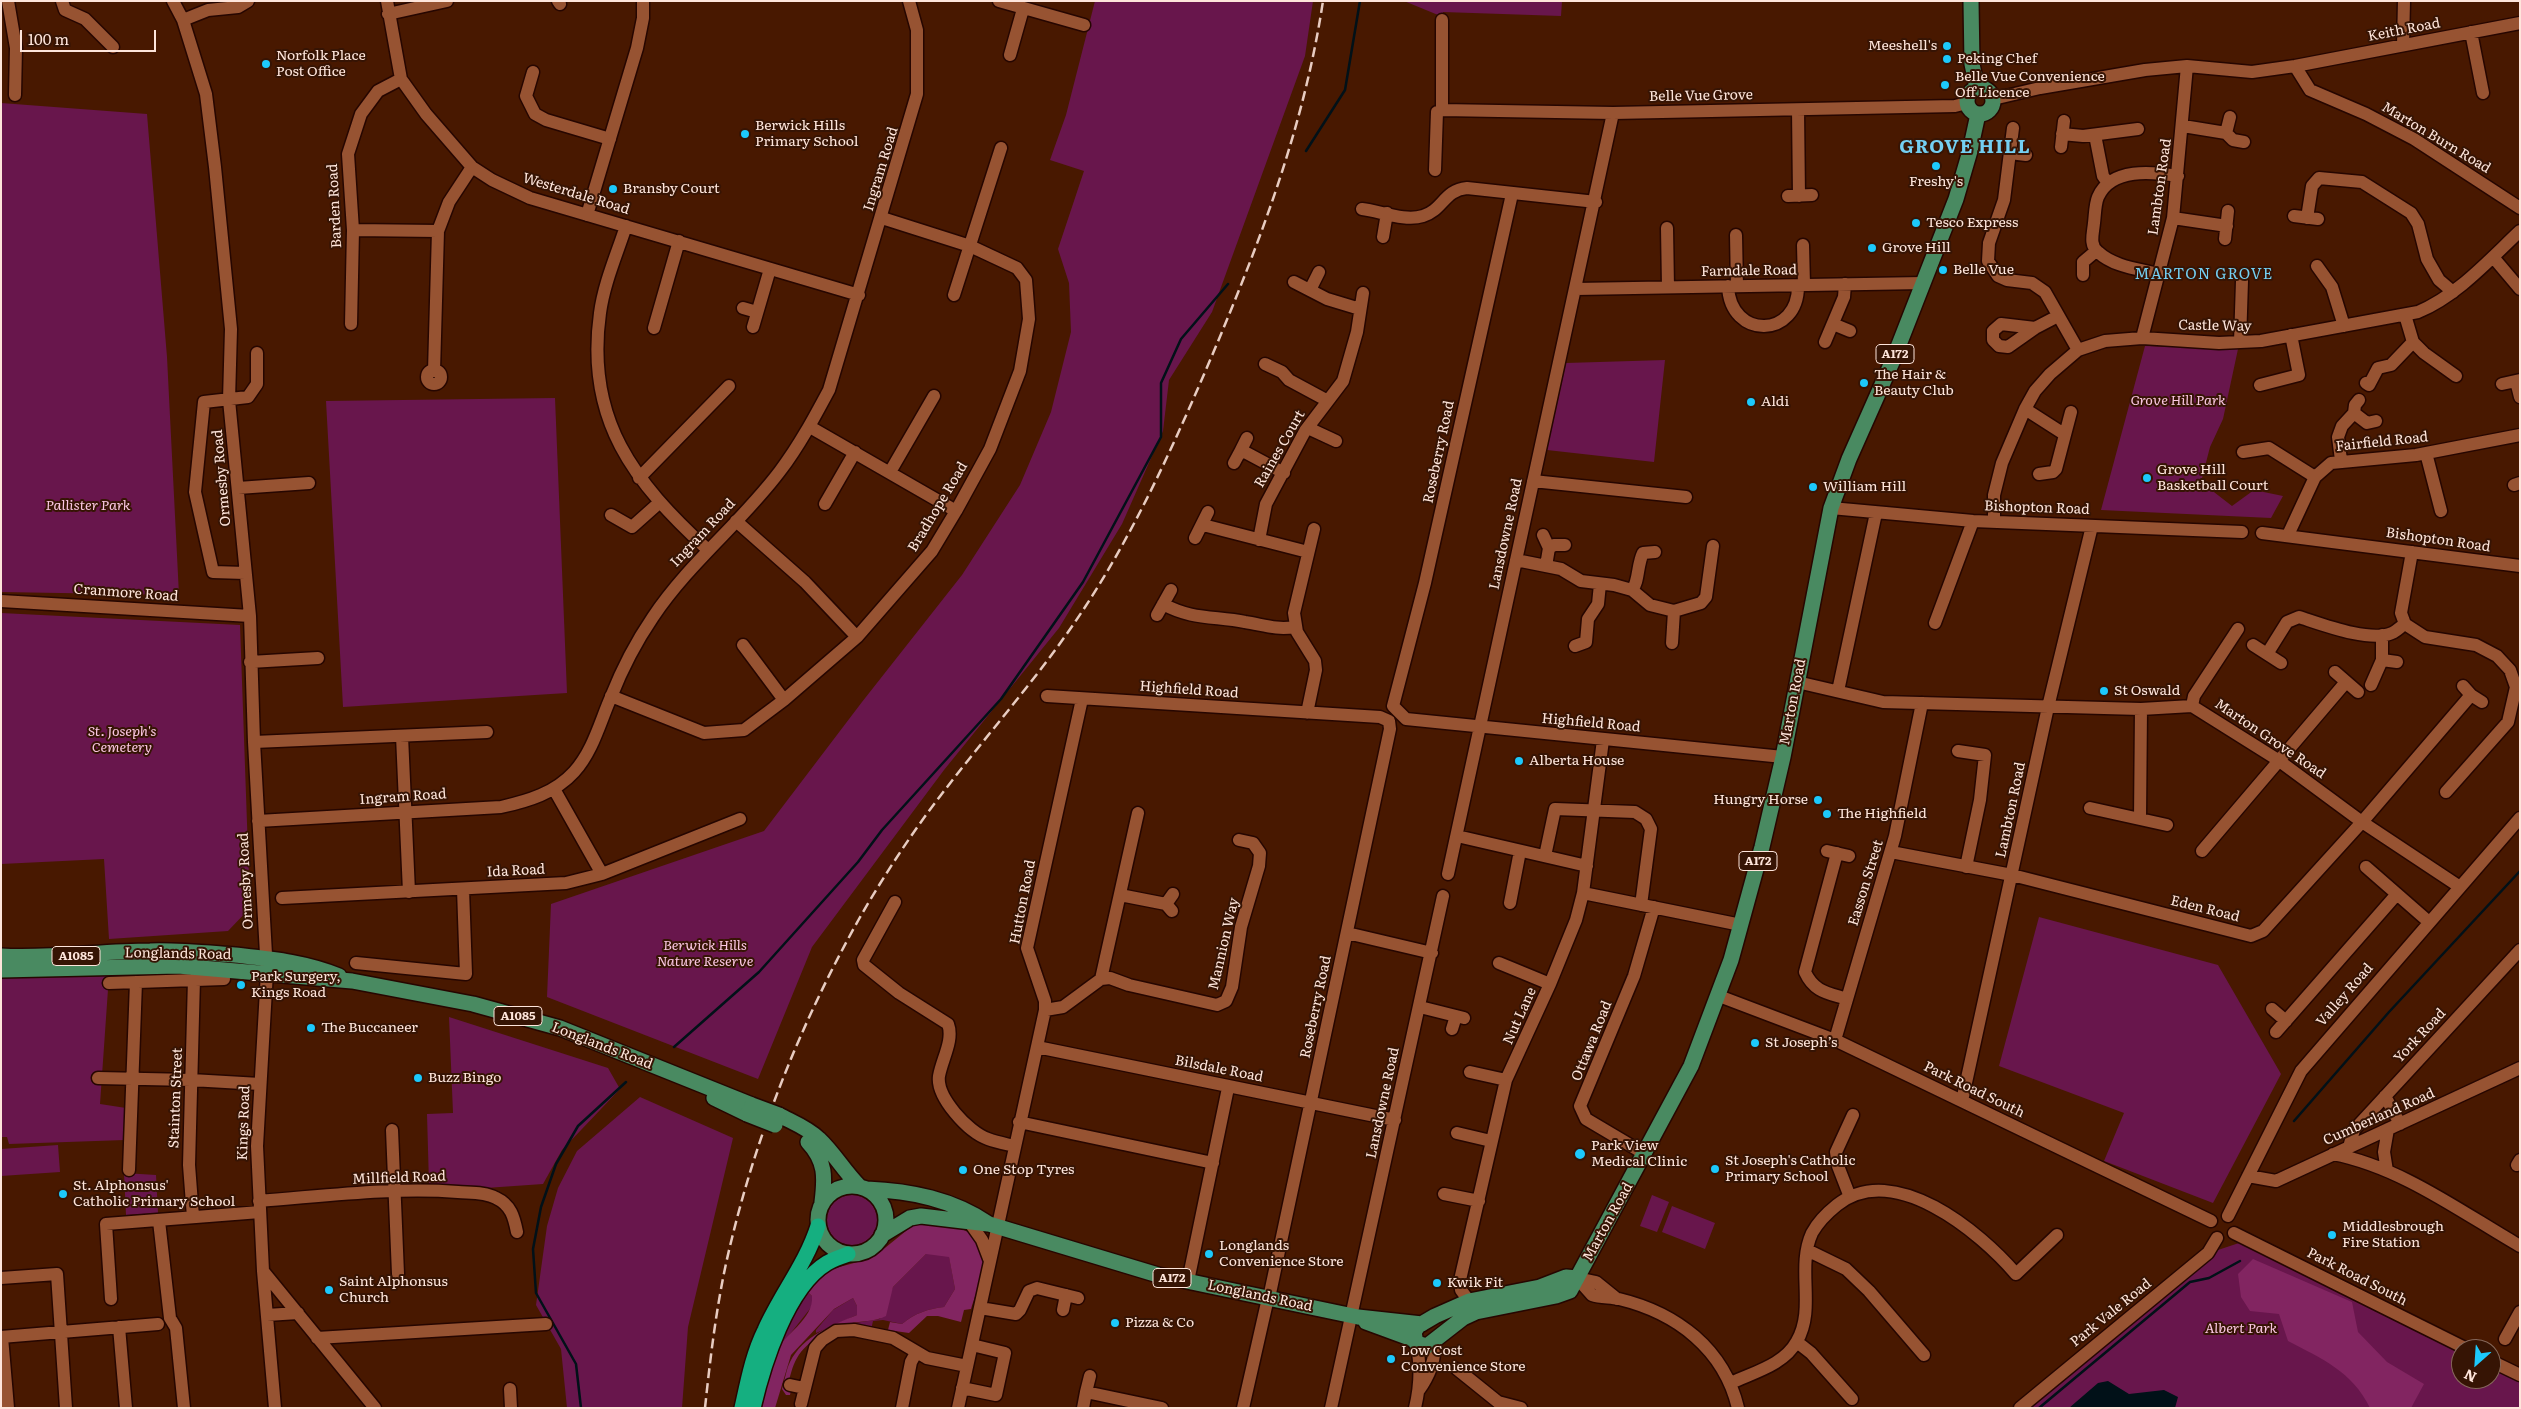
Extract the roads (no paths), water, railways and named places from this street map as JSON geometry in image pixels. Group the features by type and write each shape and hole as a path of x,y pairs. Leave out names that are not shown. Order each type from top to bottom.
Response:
{"highway":[{"path":"742,1408 751,1368 764,1330 806,1258 818,1226"},
{"path":"753,1408 772,1342 797,1295 813,1275 826,1264 848,1254"}],"main road":[{"path":"1971,1 1972,64 1977,88"},
{"path":"1977,88 1989,91 1993,99 1989,110 1972,109 1970,92 1977,88"},
{"name":"Marton Road","path":"1435,1341 1463,1318 1476,1312 1556,1296 1570,1291 1691,1066 1718,996 1741,925 1783,757 1831,508 1849,459 1893,360 1956,199 1970,151 1972,109"},
{"name":"Longlands Road","path":"1,956 84,956 151,951 266,965"},
{"name":"Longlands Road","path":"1,970 266,965 318,967 352,981 473,1004 560,1028 676,1076 707,1095 810,1131 820,1139 845,1172 878,1197 885,1209 886,1222 882,1235"},
{"name":"Longlands Road","path":"777,1120 806,1141 819,1156 824,1169 818,1226"},
{"name":"Longlands Road","path":"822,1202 838,1188 863,1187 912,1193 939,1199 972,1212 994,1225"},
{"name":"Longlands Road","path":"848,1254 868,1250 882,1235 910,1218 934,1216 970,1223 994,1225 1158,1275 1355,1316 1423,1324"},
{"path":"818,1226 829,1245 848,1254"},
{"name":"Marton Road","path":"1423,1324 1435,1316 1469,1301 1540,1287 1566,1277 1577,1278"},
{"name":"Longlands Road","path":"1355,1316 1374,1326 1415,1341"},
{"path":"1423,1324 1434,1328 1435,1341 1423,1347 1415,1341 1416,1329 1423,1324"}],"street":[{"path":"8,1 16,48 15,95"},
{"path":"62,1 65,10 85,19 113,47"},
{"name":"Ormesby Road","path":"173,1 183,20 206,94 231,329 230,400 250,616 250,662 266,965"},
{"path":"183,20 208,10 238,7 248,1"},
{"name":"Westerdale Road","path":"387,1 401,79 426,114 472,166 492,180 530,198 859,295"},
{"path":"388,14 447,1"},
{"path":"587,215 637,48 644,18 643,1"},
{"name":"Ingram Road","path":"258,822 501,807 528,801 554,789 574,772 590,750 611,696 630,655 652,617 678,582 780,472 810,427 829,390 882,218 917,94 917,30 908,1"},
{"path":"999,1 1084,25"},
{"path":"2403,45 2404,1"},
{"path":"1010,56 1023,9"},
{"path":"1435,170 1442,20"},
{"name":"Keith Road","path":"2295,66 2520,23"},
{"path":"2471,32 2483,93"},
{"path":"1993,99 2040,88 2145,70 2187,66 2252,72 2295,66"},
{"name":"Lambton Road","path":"2142,338 2173,218 2187,66"},
{"name":"Marton Burn Road","path":"2295,66 2310,90 2366,114 2414,139 2520,208"},
{"path":"533,72 526,96 535,114 546,120 610,139"},
{"name":"Barden Road","path":"350,324 353,230 348,154 361,114 378,91 401,79"},
{"name":"Belle Vue Grove","path":"1439,111 1613,113 1955,106 1972,109"},
{"path":"1798,110 1800,196"},
{"name":"Lansdowne Road","path":"1448,874 1533,481 1596,202 1613,113"},
{"path":"2120,118 2122,131"},
{"path":"2226,133 2230,118"},
{"path":"2182,126 2226,133 2233,140 2244,142"},
{"path":"2013,128 2004,200 1989,243 1988,261 1998,276 2007,280 2032,283 2040,286 2046,292 2078,350"},
{"path":"2062,134 2095,135 2138,128"},
{"path":"2095,135 2103,176 2108,183"},
{"path":"954,295 1001,148"},
{"path":"2010,153 2026,155"},
{"path":"434,365 438,231 449,202 472,166"},
{"path":"2160,274 2112,262 2096,251 2092,240 2098,198 2108,183 2132,174 2149,171 2178,176"},
{"path":"2306,218 2312,186 2319,178 2362,182 2376,189 2411,213 2418,224 2427,259 2439,280 2452,292"},
{"path":"1362,209 1416,217 1424,216 1436,209 1445,198 1459,189 1596,202"},
{"name":"Roseberry Road","path":"1243,1408 1312,1102 1346,933 1394,717 1393,706 1425,583 1512,194"},
{"path":"2225,240 2228,211"},
{"path":"1383,237 1387,213"},
{"name":"Bradhope Road","path":"611,696 704,733 744,730 784,700 857,637 932,551 956,511 994,441 1020,371 1029,319 1026,280 1017,268 970,246 882,218"},
{"path":"2173,218 2226,226"},
{"path":"626,226 600,312 598,369 602,395 611,426 624,455 639,478 708,550"},
{"path":"1667,228 1668,287"},
{"path":"353,230 438,231"},
{"name":"Castle Way","path":"1994,522 1994,495 2002,463 2025,409 2035,391 2050,374 2078,350 2105,341 2142,338 2240,342 2261,341 2405,315 2434,306 2493,257 2520,231"},
{"path":"1736,235 1729,302 1737,314 1748,323 1767,326 1781,322 1791,313 1797,302 1801,285 1802,245"},
{"path":"654,328 679,241"},
{"path":"2083,275 2083,262 2096,251"},
{"path":"2493,257 2520,289"},
{"path":"2317,266 2332,287 2344,326"},
{"path":"753,327 770,269"},
{"path":"1310,290 1319,272"},
{"path":"2240,342 2242,281"},
{"path":"1294,282 1344,306 1360,309"},
{"name":"Farndale Road","path":"1576,289 1923,283"},
{"path":"1825,342 1844,297 1845,284"},
{"name":"Raines Court","path":"1259,540 1266,504 1308,428 1343,381 1357,332 1362,293"},
{"path":"743,308 757,312"},
{"path":"2405,315 2413,342 2424,353 2456,376"},
{"path":"2035,328 2058,316"},
{"path":"1833,324 1850,331"},
{"path":"2260,385 2299,375 2291,335"},
{"path":"2366,384 2369,385 2378,368 2390,365 2413,342"},
{"path":"246,573 213,572 195,492 204,402 248,397 256,384 257,353"},
{"path":"1265,364 1284,367 1289,380 1328,401"},
{"path":"2502,384 2518,380 2520,397"},
{"path":"639,478 729,386"},
{"path":"890,472 934,396"},
{"path":"2342,460 2338,437 2342,426 2354,413 2355,405 2359,400"},
{"path":"2025,409 2064,434"},
{"path":"2039,474 2053,472 2056,469 2071,412"},
{"path":"2354,413 2367,423 2376,421"},
{"path":"810,427 956,511"},
{"path":"1308,428 1336,441"},
{"name":"Fairfield Road","path":"2288,535 2315,478 2331,463 2342,460 2389,459 2426,454 2520,435"},
{"path":"1234,463 1247,438"},
{"path":"2244,452 2269,448 2315,478"},
{"path":"1241,450 1284,473"},
{"path":"825,504 856,452"},
{"path":"2426,454 2442,511"},
{"path":"1533,481 1686,497"},
{"path":"238,488 309,483"},
{"path":"611,515 632,527 660,502"},
{"name":"Bishopton Road","path":"1831,508 1973,521 2242,532"},
{"path":"1195,538 1208,512"},
{"path":"1838,691 1876,513"},
{"path":"736,521 805,582 857,637"},
{"path":"1935,622 1973,521"},
{"path":"1203,525 1308,552"},
{"name":"Lambton Road","path":"1962,1101 2048,707 2092,526"},
{"path":"1307,713 1316,670 1315,661 1295,627 1294,613 1314,529"},
{"name":"Bishopton Road","path":"2262,533 2520,566"},
{"path":"1543,534 1549,548 1546,566"},
{"path":"1549,548 1554,544 1565,545"},
{"path":"1516,560 1561,569 1581,581 1614,585 1632,590 1650,605 1674,611 1701,603 1706,597 1712,551 1725,556"},
{"path":"1632,590 1635,586 1638,564 1643,553 1655,552"},
{"path":"2412,552 2401,614 2405,624 2425,637 2476,645 2497,656 2510,670 2518,686 2508,722 2460,785 2446,792"},
{"path":"1585,645 1588,619 1598,604 1600,584"},
{"path":"1171,590 1160,610 1195,617 1245,622 1278,630 1295,627"},
{"name":"Cranmore Road","path":"1,601 250,616"},
{"path":"1672,642 1674,611"},
{"path":"2267,654 2287,622 2292,618 2298,617 2335,630 2382,636 2392,633 2405,624"},
{"path":"2192,706 2194,696 2238,629"},
{"path":"2371,685 2382,660 2382,636"},
{"path":"743,645 784,700"},
{"path":"2253,645 2281,663"},
{"path":"250,662 318,658"},
{"path":"2382,660 2397,662"},
{"path":"2335,672 2358,692"},
{"name":"Marton Grove Road","path":"1797,682 1883,702 2141,709 2192,706 2278,760 2362,822 2460,887"},
{"path":"2202,851 2346,682"},
{"name":"Eden Road","path":"1891,852 2012,875 2251,936 2263,930 2362,822 2472,694"},
{"name":"Highfield Road","path":"1047,696 1394,717 1481,728 1783,757"},
{"name":"Hutton Road","path":"958,1408 990,1261 994,1225 1045,1010 1045,1001 1027,948 1082,698"},
{"name":"Easson Street","path":"1835,1040 1891,852 1922,703"},
{"path":"2140,819 2141,709"},
{"path":"254,742 487,732"},
{"path":"402,736 409,892"},
{"name":"Nut Lane","path":"1469,1301 1461,1290 1460,1284 1506,1080 1550,984 1576,920 1583,893 1603,740"},
{"path":"1958,751 1985,755 1980,800 1966,866"},
{"path":"554,789 602,874"},
{"path":"2090,808 2167,825"},
{"path":"1545,856 1555,809 1595,810"},
{"name":"Ottawa Road","path":"1595,810 1635,812 1646,819 1651,829 1647,906 1634,976 1580,1106 1586,1118 1645,1154"},
{"path":"1045,1010 1063,1006 1101,979 1138,813"},
{"name":"Valley Road","path":"2228,1216 2301,1071 2520,818"},
{"name":"Ida Road","path":"282,898 566,883 602,874 740,819"},
{"path":"1457,836 1587,866"},
{"name":"Mannion Way","path":"1101,979 1110,978 1129,985 1217,1005 1226,1001 1232,987 1240,927 1259,866 1260,853 1253,843 1239,840"},
{"path":"1510,903 1520,851"},
{"path":"1837,853 1805,972 1810,984 1816,988 1847,999"},
{"path":"2366,867 2429,922"},
{"path":"356,963 466,974 463,889"},
{"path":"1583,893 1741,925"},
{"path":"2276,1032 2397,894"},
{"path":"1120,896 1171,903"},
{"name":"Lansdowne Road","path":"1331,1408 1355,1316 1443,896"},
{"path":"895,902 863,960 864,965 899,992 948,1024 951,1032 939,1076 940,1090 946,1102 974,1132 987,1139 1014,1146"},
{"path":"1346,933 1432,952"},
{"name":"York Road","path":"2350,1147 2354,1130 2520,950"},
{"path":"1499,963 1550,984"},
{"name":"Kings Road","path":"266,965 257,1146 263,1271 275,1408"},
{"name":"Stainton Street","path":"193,1217 189,1165 194,979"},
{"path":"109,983 224,979"},
{"path":"129,1170 136,982"},
{"name":"Park Road South","path":"1718,996 1835,1040 2211,1221"},
{"path":"1420,1007 1460,1017 1452,1030"},
{"path":"2272,1009 2286,1021"},
{"name":"Bilsdale Road","path":"1037,1047 1228,1088 1312,1102 1395,1120"},
{"name":"Cumberland Road","path":"2248,1176 2276,1181 2520,1068"},
{"path":"1470,1072 1506,1080"},
{"path":"98,1078 260,1084"},
{"path":"1188,1281 1228,1088"},
{"path":"2385,1096 2400,1124"},
{"path":"1850,1197 1838,1166 1836,1152 1853,1115"},
{"path":"1019,1122 1213,1163"},
{"path":"2386,1171 2384,1152 2388,1129"},
{"path":"392,1130 398,1274"},
{"path":"1457,1133 1491,1141"},
{"path":"2333,1154 2359,1159 2386,1171 2520,1246"},
{"name":"Millfield Road","path":"111,1299 106,1224 159,1221 260,1206 394,1192 442,1190 482,1194 496,1198 512,1212 517,1232"},
{"path":"1731,1383 1777,1362 1797,1342 1805,1321 1804,1273 1807,1250 1812,1234 1826,1214 1850,1197 1872,1192 1898,1193 1920,1200 1962,1222 1996,1251 2016,1274 2057,1235"},
{"path":"1444,1194 1479,1201"},
{"path":"2218,1215 2228,1216 2234,1223 2234,1233 2227,1239 2217,1238 2210,1231 2211,1221 2218,1215"},
{"path":"159,1221 170,1318 176,1328 184,1408"},
{"path":"970,1223 982,1240 990,1261"},
{"name":"Park Road South","path":"2234,1233 2451,1341"},
{"name":"Park Vale Road","path":"2020,1408 2208,1253 2217,1238"},
{"path":"1807,1250 1846,1269 1869,1291 1924,1355"},
{"path":"263,1271 375,1408"},
{"path":"1,1278 57,1274 66,1408"},
{"path":"1577,1278 1592,1295 1617,1298 1651,1309 1686,1328 1714,1355 1731,1383 1738,1408"},
{"path":"980,1308 1016,1314 1023,1306 1026,1294 1032,1289 1072,1297 1063,1310"},
{"path":"2505,1339 2520,1312"},
{"path":"267,1316 298,1313"},
{"path":"8,1408 1,1337 158,1324"},
{"path":"317,1338 546,1324"},
{"path":"118,1327 126,1408"},
{"path":"801,1404 816,1348 822,1340 836,1331 854,1330 893,1338 927,1358 967,1366"},
{"path":"1415,1341 1419,1353 1418,1390 1415,1408"},
{"path":"1418,1390 1430,1370 1435,1354 1435,1341"},
{"path":"1797,1342 1811,1353 1852,1399"},
{"path":"962,1388 996,1395 1005,1353 972,1345"},
{"path":"902,1408 911,1362 916,1353"},
{"path":"2501,1366 2520,1375"},
{"path":"1457,1369 1497,1405 1521,1408"},
{"path":"1083,1408 1090,1376"},
{"path":"790,1385 804,1388"},
{"path":"510,1389 511,1408"},
{"path":"1086,1392 1162,1408"}],"waterway":[{"path":"1306,151 1345,90 1360,1"},
{"path":"674,1047 759,972 858,862 882,830 1001,699 1083,582 1161,437 1161,383 1181,339 1228,284"},
{"path":"2294,1121 2389,1012 2520,871"},
{"path":"581,1408 576,1364 536,1293 533,1249 541,1207 556,1164 578,1126 626,1082"},
{"path":"2039,1408 2190,1282 2209,1278 2240,1261"}],"railway":[{"path":"705,1408 716,1322 732,1238 755,1155 801,1035 819,995 859,919 888,872 941,795 1036,676 1066,635 1109,569 1146,500 1180,430 1211,358 1263,227 1292,139 1304,94 1315,48 1323,1"}],"place":[{"name":"Meeshell's","path":"1947,46"},
{"name":"Peking Chef","path":"1947,59"},
{"name":"Norfolk Place Post Office","path":"266,64"},
{"name":"Belle Vue Convenience Off Licence","path":"1945,85"},
{"name":"Berwick Hills Primary School","path":"745,134"},
{"name":"Freshy's","path":"1936,166"},
{"name":"Bransby Court","path":"613,189"},
{"name":"Tesco Express","path":"1916,223"},
{"name":"Grove Hill","path":"1872,248"},
{"name":"Belle Vue","path":"1943,270"},
{"name":"The Hair & Beauty Club","path":"1864,383"},
{"name":"Aldi","path":"1751,402"},
{"name":"Grove Hill Basketball Court","path":"2147,478"},
{"name":"William Hill","path":"1813,487"},
{"name":"St Oswald","path":"2104,691"},
{"name":"Alberta House","path":"1519,761"},
{"name":"Hungry Horse","path":"1818,800"},
{"name":"The Highfield","path":"1827,814"},
{"name":"Park Surgery, Kings Road","path":"241,985"},
{"name":"The Buccaneer","path":"311,1028"},
{"name":"St Joseph’s","path":"1755,1043"},
{"name":"Buzz Bingo","path":"418,1078"},
{"name":"Park View Medical Clinic","path":"1580,1154"},
{"name":"St Joseph's Catholic Primary School","path":"1715,1169"},
{"name":"One Stop Tyres","path":"963,1170"},
{"name":"St. Alphonsus' Catholic Primary School","path":"63,1194"},
{"name":"Middlesbrough Fire Station","path":"2332,1235"},
{"name":"Longlands Convenience Store","path":"1209,1254"},
{"name":"Kwik Fit","path":"1437,1283"},
{"name":"Saint Alphonsus Church","path":"329,1290"},
{"name":"Pizza & Co","path":"1115,1323"},
{"name":"Low Cost Convenience Store","path":"1391,1359"}],"district":[{"name":"GROVE HILL","path":"1965,147"},
{"name":"MARTON GROVE","path":"2204,275"}],"park label":[{"name":"Grove Hill Park","path":"2178,401"},
{"name":"Pallister Park","path":"88,506"},
{"name":"St. Joseph's Cemetery","path":"122,740"},
{"name":"Berwick Hills Nature Reserve","path":"705,954"},
{"name":"Albert Park","path":"2241,1329"}]}
